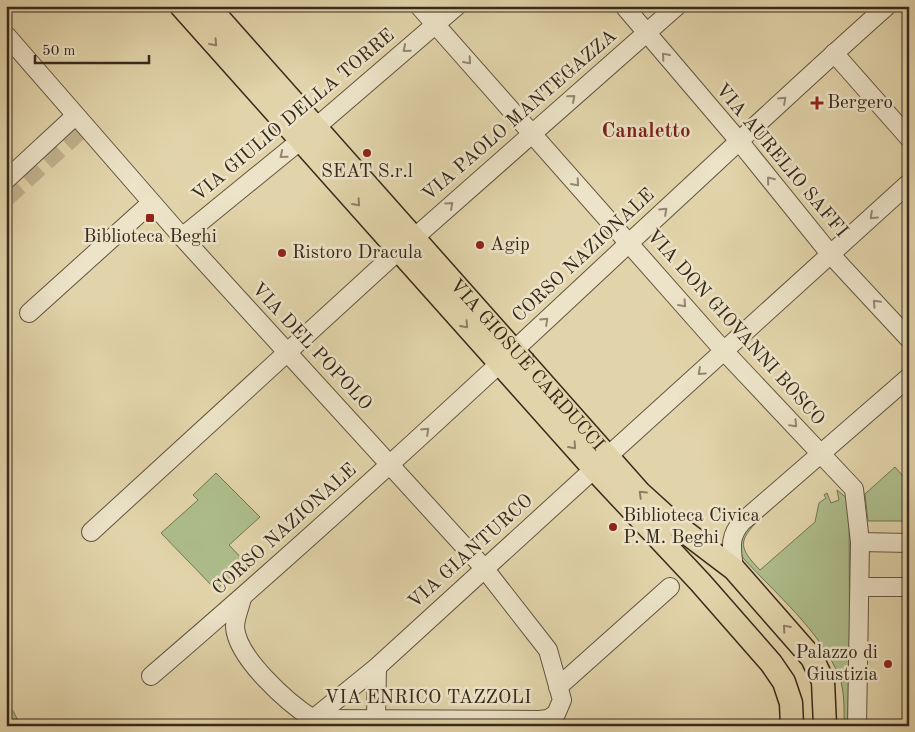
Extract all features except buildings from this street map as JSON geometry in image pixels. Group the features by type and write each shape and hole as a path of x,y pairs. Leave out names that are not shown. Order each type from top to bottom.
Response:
{"main road":[{"name":"VIA GIOSUÈ CARDUCCI","path":"181,6 308,134 601,463 700,582 771,663 784,682 791,703 792,726"},
{"name":"VIA GIOSUÈ CARDUCCI","path":"208,6 308,134"},
{"name":"VIA GIOSUÈ CARDUCCI","path":"601,463 640,493 672,522 734,569 812,658 823,682 825,726"}],"street":[{"name":"VIA DON GIOVANNI BOSCO","path":"419,6 724,351 854,489 860,542 857,726"},
{"name":"VIA GIULIO DELLA TORRE","path":"182,238 308,134 457,6"},
{"name":"VIA AURELIO SAFFI","path":"624,6 739,141 831,255 909,339"},
{"name":"VIA PAOLO MANTEGAZZA","path":"91,532 406,244 677,6"},
{"name":"CORSO NAZIONALE","path":"151,676 242,598 390,464 887,6"},
{"name":"VIA DEL POPOLO","path":"6,35 74,116 182,238 484,568 548,650 560,694"},
{"path":"834,54 909,138"},
{"path":"6,180 74,116"},
{"name":"VIA GIANTURCO","path":"313,722 378,668 484,568 831,255 909,182"},
{"path":"29,313 151,203"},
{"path":"734,569 731,539 734,530 909,377"},
{"path":"860,542 909,543"},
{"name":"VIA ENRICO TAZZOLI","path":"313,722 376,719 548,719 556,714 560,694 670,587"},
{"path":"860,587 909,587"},
{"path":"242,598 235,627 240,648 298,709 313,722"},
{"path":"376,719 378,668"}],"green space":[{"path":"895,467 909,483 909,521 868,521 865,494"},
{"path":"216,473 260,517 229,545 246,563 216,590 161,533 198,500 193,495"},
{"path":"837,490 849,500 850,726 844,726 842,688 839,676 831,660 809,629 743,558 740,545 742,535 757,516 760,519 747,533 744,544 748,556 760,570 815,522 819,503 826,498 824,495 827,493 831,503 839,500"},
{"path":"6,698 21,726 6,726"}],"tunnel":[{"path":"6,198 84,127"}],"place":[{"name":"Bergero","path":"817,103"},
{"name":"SEAT S.r.l","path":"367,153"},
{"name":"Biblioteca Beghi","path":"150,218"},
{"name":"Agip","path":"480,245"},
{"name":"Ristoro Dracula","path":"282,253"},
{"name":"Biblioteca Civica P. M. Beghi","path":"613,527"},
{"name":"Palazzo di Giustizia","path":"888,664"}],"district":[{"name":"Canaletto","path":"646,131"}]}
